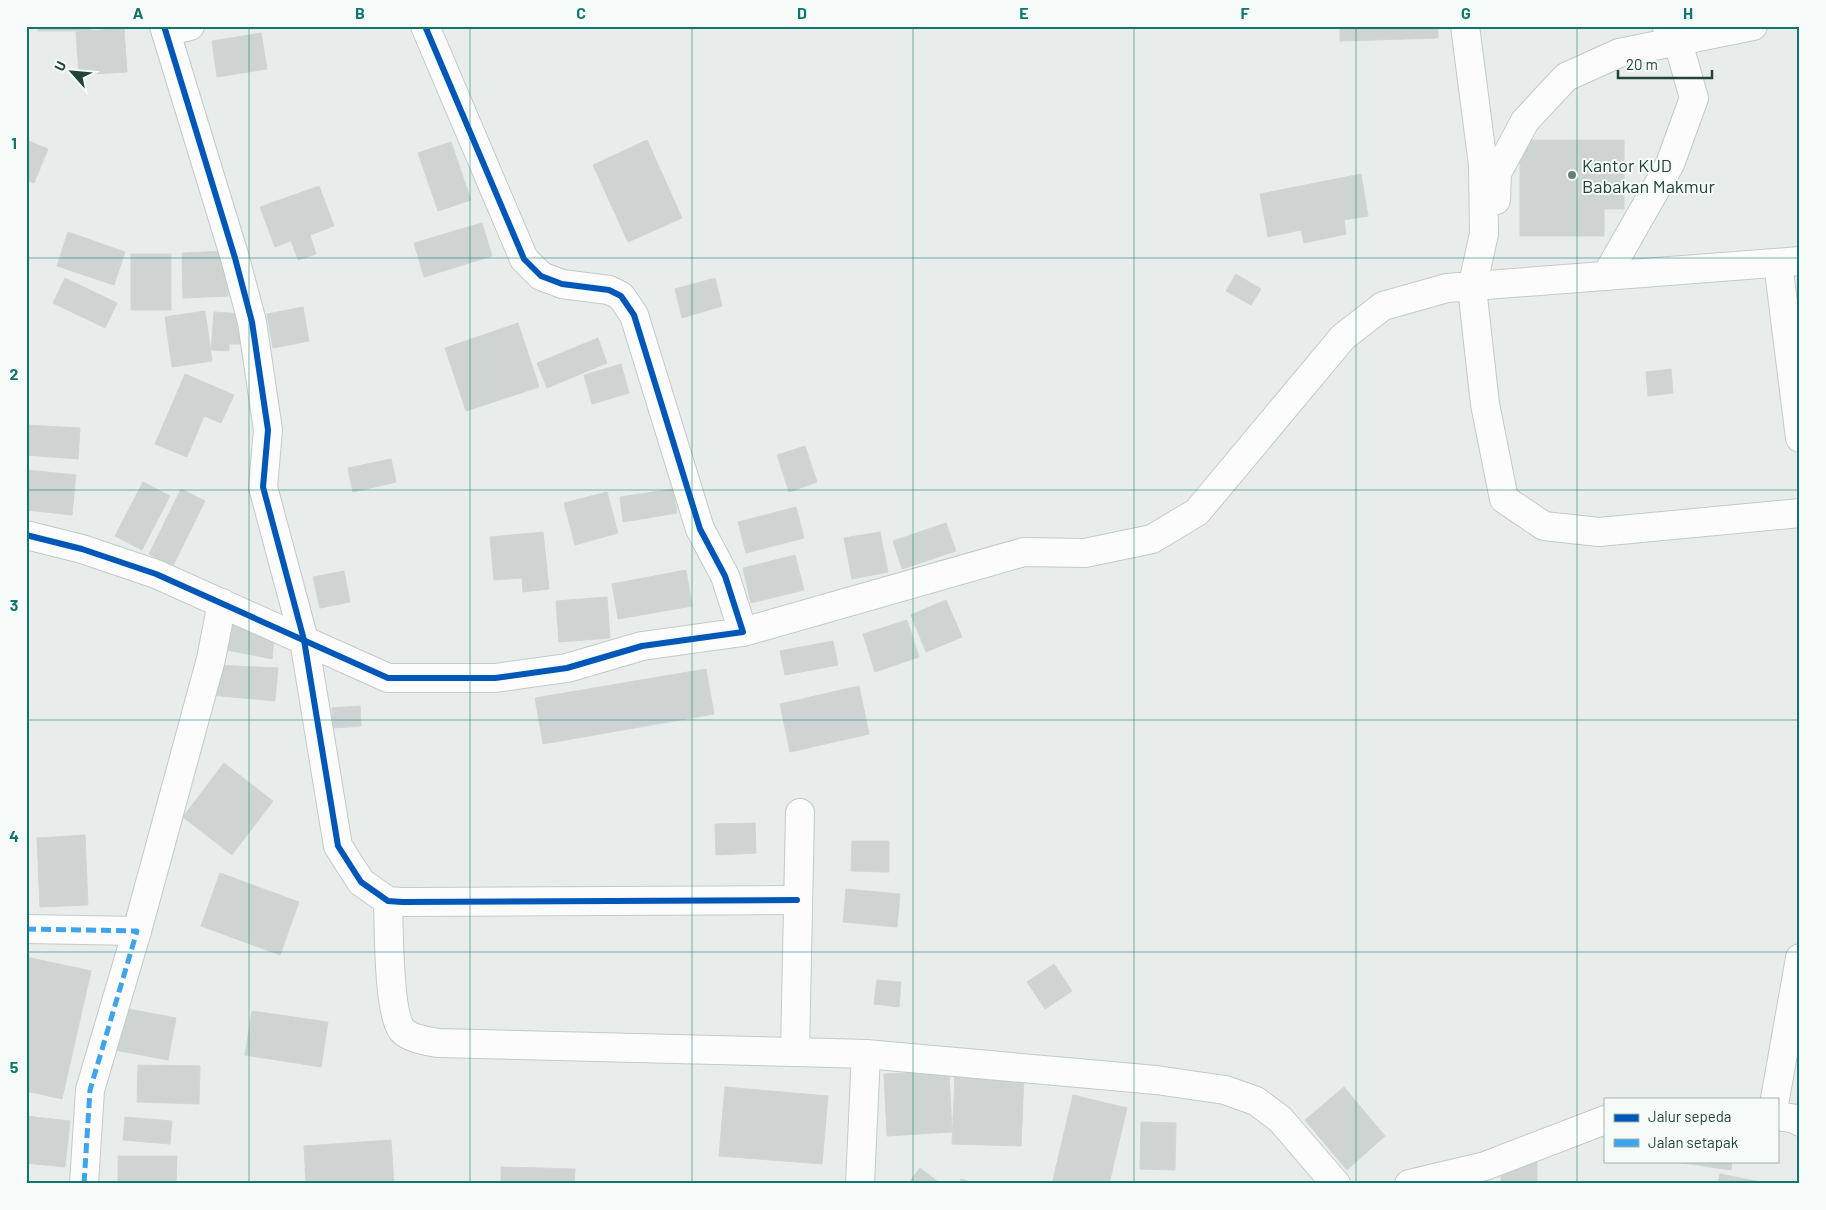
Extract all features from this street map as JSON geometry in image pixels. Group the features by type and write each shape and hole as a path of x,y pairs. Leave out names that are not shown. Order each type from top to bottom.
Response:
{"street":[{"path":"425,26 524,258 541,276 562,284 609,290 621,296 634,315 700,529 725,576 742,632"},
{"path":"1465,26 1483,165 1484,234 1473,284 1484,404 1504,499 1544,526 1599,532 1800,513"},
{"path":"1473,284 1490,246 1496,215 1497,173 1525,121 1566,77 1619,53 1672,34 1753,26"},
{"path":"174,28 252,322 268,430 264,487 304,640 338,846 361,882 388,901 797,900"},
{"path":"1606,276 1670,164 1694,98 1672,34"},
{"path":"26,535 82,549 156,574 388,678 495,678 568,668 642,646 742,632 1024,552 1085,553 1152,539 1197,512 1343,337 1383,306 1447,288 1473,284 1789,262 1800,438"},
{"path":"84,1184 90,1090 137,931 211,659 222,603"},
{"path":"795,1052 800,813"},
{"path":"388,901 395,1013 403,1030 418,1039 438,1044 866,1054 1156,1080 1225,1090 1256,1101 1280,1119 1336,1184"},
{"path":"26,929 137,931"},
{"path":"1775,1098 1800,958"},
{"path":"860,1184 866,1054"},
{"path":"1778,1116 1800,1122"},
{"path":"1409,1184 1485,1166 1604,1120"}],"building":[{"path":"38,26 91,26 91,31 38,31"},
{"path":"1340,26 1438,26 1438,38 1340,41"},
{"path":"124,28 127,72 79,75 76,32"},
{"path":"261,33 267,69 217,77 212,41"},
{"path":"26,140 48,149 34,183 26,180"},
{"path":"647,140 682,218 628,242 593,165"},
{"name":"Kantor KUD Babakan Makmur","path":"1520,140 1624,140 1624,209 1604,209 1604,236 1520,236"},
{"path":"451,142 471,200 438,211 418,153"},
{"path":"1361,174 1368,216 1344,220 1346,234 1304,243 1301,230 1268,237 1260,194"},
{"path":"319,186 334,226 310,235 316,254 298,260 291,241 275,247 260,207"},
{"path":"482,223 492,256 424,277 414,243"},
{"path":"68,232 125,252 114,285 57,266"},
{"path":"227,251 228,296 183,298 182,253"},
{"path":"131,254 171,254 171,310 131,310"},
{"path":"1236,274 1261,289 1251,305 1226,291"},
{"path":"65,278 117,303 105,328 53,303"},
{"path":"715,278 722,306 682,318 675,289"},
{"path":"303,307 309,341 273,348 267,314"},
{"path":"205,311 212,361 172,367 165,317"},
{"path":"214,312 243,314 241,344 229,344 229,351 211,350"},
{"path":"518,323 539,387 466,411 445,348"},
{"path":"598,338 607,363 547,388 537,363"},
{"path":"621,364 629,393 592,404 584,375"},
{"path":"1671,369 1673,393 1648,396 1646,372"},
{"path":"185,374 234,395 221,423 204,416 187,457 155,444"},
{"path":"26,425 80,428 78,459 26,455"},
{"path":"805,446 817,482 789,492 777,455"},
{"path":"391,459 396,482 353,492 348,468"},
{"path":"26,470 76,475 72,515 26,510"},
{"path":"143,482 170,496 142,550 115,536"},
{"path":"181,489 205,501 173,566 149,554"},
{"path":"673,489 677,513 623,522 620,497"},
{"path":"607,492 618,533 575,545 564,503"},
{"path":"796,507 804,538 746,553 738,522"},
{"path":"946,523 956,551 902,569 893,541"},
{"path":"543,532 549,589 523,592 522,578 494,580 490,537"},
{"path":"880,532 888,572 852,579 844,538"},
{"path":"795,555 804,590 751,603 743,568"},
{"path":"686,570 692,606 618,619 612,584"},
{"path":"344,571 350,602 320,608 313,577"},
{"path":"607,597 610,638 559,642 556,601"},
{"path":"946,600 962,637 926,652 911,615"},
{"path":"223,618 274,638 272,659 222,649"},
{"path":"907,620 919,657 875,672 863,634"},
{"path":"833,641 838,665 785,675 780,651"},
{"path":"215,665 278,668 275,701 210,695"},
{"path":"706,669 714,714 543,744 535,698"},
{"path":"859,686 869,734 790,752 780,704"},
{"path":"360,706 361,726 333,728 332,708"},
{"path":"224,763 273,801 232,855 183,817"},
{"path":"755,823 756,853 716,855 715,824"},
{"path":"85,835 88,905 40,907 37,838"},
{"path":"852,841 889,841 889,872 851,871"},
{"path":"220,873 299,902 280,955 201,926"},
{"path":"846,889 900,894 897,927 843,922"},
{"path":"26,957 91,971 62,1099 26,1091"},
{"path":"1054,964 1072,991 1045,1009 1027,982"},
{"path":"877,980 901,982 899,1007 874,1004"},
{"path":"123,1008 176,1018 168,1060 115,1050"},
{"path":"252,1011 328,1022 321,1067 245,1055"},
{"path":"138,1065 200,1066 199,1104 137,1102"},
{"path":"949,1071 952,1132 887,1136 884,1074"},
{"path":"955,1074 1024,1076 1021,1146 952,1144"},
{"path":"725,1087 828,1096 822,1164 719,1156"},
{"path":"1344,1087 1385,1136 1347,1170 1305,1120"},
{"path":"1073,1095 1127,1108 1109,1184 1052,1184"},
{"path":"26,1116 70,1121 65,1167 26,1163"},
{"path":"125,1117 172,1121 170,1144 123,1140"},
{"path":"1141,1122 1176,1123 1175,1170 1140,1169"},
{"path":"391,1140 394,1184 306,1184 304,1146"},
{"path":"118,1156 177,1156 176,1184 118,1184"},
{"path":"1537,1157 1537,1184 1501,1184 1501,1169"},
{"path":"1676,1162 1732,1162 1731,1170"},
{"path":"501,1167 575,1169 574,1184 501,1184"},
{"path":"920,1168 941,1184 908,1184"},
{"path":"1720,1174 1770,1184 1718,1184"},
{"path":"961,1179 978,1184 960,1184"}],"marked path":[{"path":"26,929 137,931 90,1090 84,1184"}],"cycle path":[{"path":"164,26 235,258 252,322 268,430 263,487 304,640 338,846 361,882 388,901 402,902 797,900"},
{"path":"26,535 82,549 156,574 388,678 495,678 567,668 642,646 743,632 725,576 700,529 634,315 621,296 609,290 562,284 541,276 524,259 425,26"}],"place":[{"name":"Kantor KUD Babakan Makmur","path":"1572,175"}]}
